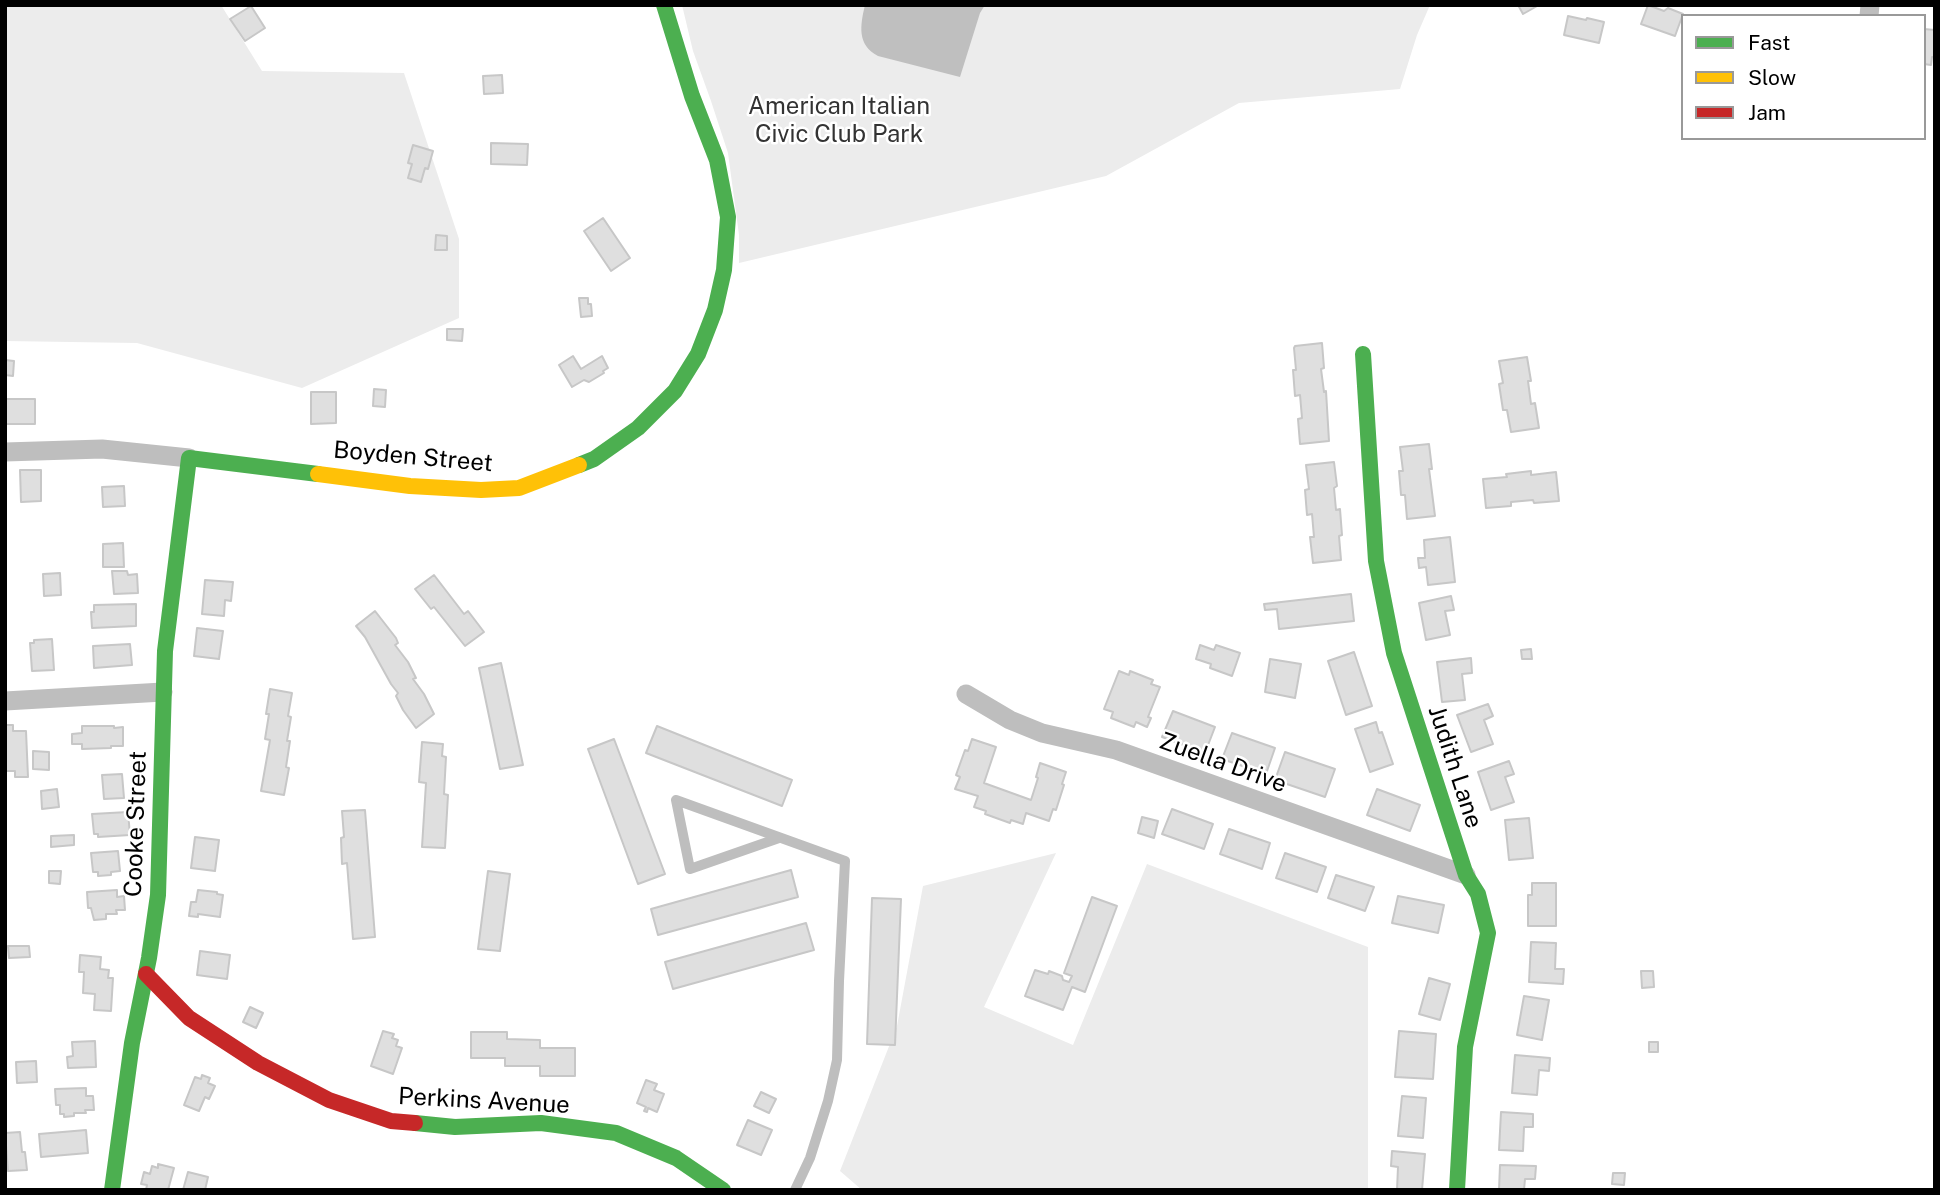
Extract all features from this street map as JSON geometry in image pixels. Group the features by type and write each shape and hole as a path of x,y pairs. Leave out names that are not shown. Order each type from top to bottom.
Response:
{"street":[{"name":"Boyden Street","path":"5,452 102,449 410,486 481,490 519,488 594,459 638,428 675,391 698,354 715,310 724,270 728,217 717,160 692,96 664,5"},
{"name":"Judith Lane","path":"1363,354 1376,561 1392,642 1466,875 1478,894 1488,933 1465,1046 1457,1190"},
{"name":"Cooke Street","path":"112,1190 132,1043 156,916 165,651 189,458"},
{"path":"5,701 163,692"},
{"name":"Zuella Drive","path":"966,694 1010,720 1042,733 1116,750 1466,875"},
{"name":"Perkins Avenue","path":"146,974 189,1018 258,1063 329,1100 391,1121 455,1127 541,1123 616,1133 676,1158 723,1190"}],"lane":[{"path":"779,838 690,869 676,800 845,861 837,1060 828,1101 810,1158 795,1190"}],"green space":[{"path":"5,5 221,5 262,71 404,73 459,239 459,318 302,388 137,343 5,341"},
{"name":"American Italian Civic Club Park","path":"682,5 1430,5 1417,35 1400,89 1239,103 1106,176 739,263 739,235 728,153 693,51"},
{"path":"1056,853 984,1007 1073,1045 1147,864 1368,947 1368,1190 862,1190 840,1171 897,1026 923,886"}],"shaded area":[{"path":"865,5 985,5 960,77 871,52 863,41 862,34"}],"building":[{"path":"1518,5 1539,5 1523,14"},
{"path":"1648,5 1683,14 1675,36 1641,24"},
{"path":"251,6 265,28 245,41 230,19"},
{"path":"1568,16 1604,22 1599,43 1564,35"},
{"path":"1926,29 1935,30 1935,57 1932,57 1931,65 1926,64"},
{"path":"502,75 503,93 484,94 483,76"},
{"path":"491,143 528,144 527,165 491,164"},
{"path":"413,145 433,151 421,182 408,178 412,164 408,163"},
{"path":"603,218 630,258 611,271 584,231"},
{"path":"436,235 447,236 447,250 435,250"},
{"path":"579,298 588,298 592,316 581,317"},
{"path":"447,329 463,329 462,341 447,340"},
{"path":"1322,343 1324,368 1321,369 1324,392 1326,391 1329,441 1300,444 1298,419 1302,418 1300,395 1295,396 1294,348"},
{"path":"573,356 581,369 602,356 608,368 589,382 584,380 572,387 559,365"},
{"path":"1527,357 1531,404 1535,403 1539,428 1511,432 1507,410 1503,410 1499,384 1503,383 1499,361"},
{"path":"5,360 14,361 13,376 5,375"},
{"path":"374,389 386,390 385,407 373,406"},
{"path":"311,392 336,392 336,423 311,424"},
{"path":"6,399 35,399 35,424 6,424"},
{"path":"1429,444 1435,516 1407,519 1405,495 1401,495 1399,471 1403,471 1400,447"},
{"path":"1334,462 1336,510 1340,509 1342,535 1339,536 1341,560 1313,563 1310,537 1314,537 1312,514 1307,515 1305,490 1309,489 1306,465"},
{"path":"20,470 41,470 41,501 21,502"},
{"path":"1531,471 1531,475 1556,472 1559,501 1511,502 1511,506 1486,508 1483,479"},
{"path":"124,486 125,506 103,507 102,487"},
{"path":"1450,537 1455,582 1428,585 1426,567 1419,568 1418,558 1425,558 1424,540"},
{"path":"123,543 124,567 103,567 103,544"},
{"path":"112,571 137,574 138,593 114,594"},
{"path":"60,573 61,595 44,596 43,574"},
{"path":"434,575 464,614 468,611 484,632 465,646 434,607 431,609 415,589"},
{"path":"205,580 233,582 231,601 225,600 224,616 202,614"},
{"path":"1351,594 1354,621 1279,629 1277,609 1265,610 1264,604"},
{"path":"1451,596 1454,610 1445,611 1450,635 1426,640 1419,603"},
{"path":"136,604 136,626 92,628 91,612 94,612 94,605"},
{"path":"375,611 396,638 398,643 395,645 408,662 416,678 413,679 434,714 416,728 403,710 396,696 398,693 356,626"},
{"path":"197,628 223,631 219,659 194,656"},
{"path":"52,639 54,670 32,671 30,643 34,643 34,640"},
{"path":"130,644 132,665 94,668 93,646"},
{"path":"1200,645 1214,650 1216,645 1240,653 1232,676 1210,668 1211,664 1196,659"},
{"path":"1531,649 1532,659 1522,659 1521,650"},
{"path":"1354,652 1372,706 1346,715 1328,661"},
{"path":"1471,658 1472,673 1462,674 1465,700 1442,702 1437,662"},
{"path":"1270,659 1301,664 1295,698 1265,692"},
{"path":"501,663 523,765 500,769 479,668"},
{"path":"1119,671 1129,675 1130,671 1153,680 1151,684 1160,687 1148,717 1151,718 1147,727 1136,722 1134,727 1111,718 1113,712 1104,709"},
{"path":"270,689 292,693 287,741 290,741 286,767 289,768 284,795 261,791 270,740 265,739"},
{"path":"1488,704 1493,716 1484,720 1493,744 1471,752 1457,715"},
{"path":"1173,711 1215,727 1205,753 1162,737"},
{"path":"1376,722 1393,764 1370,772 1355,729"},
{"path":"6,725 13,725 13,731 26,731 28,777 15,777 15,771 5,771"},
{"path":"82,726 123,727 123,746 82,749 82,744 72,744 72,734 82,733"},
{"path":"657,726 792,780 782,806 646,753"},
{"path":"1232,733 1275,748 1266,774 1222,759"},
{"path":"614,739 665,874 638,884 588,749"},
{"path":"972,739 996,747 984,783 1031,800 1040,763 1066,772 1056,810 1053,809 1049,821 1026,813 1023,824 1011,820 1010,823 974,807 978,796 955,789 960,777 956,775"},
{"path":"422,742 443,744 442,756 446,757 444,794 448,795 445,848 422,847 426,783 419,782"},
{"path":"33,751 49,752 49,770 33,769"},
{"path":"1285,752 1335,769 1325,797 1275,780"},
{"path":"1509,761 1514,774 1505,777 1514,802 1491,810 1478,772"},
{"path":"122,774 124,798 104,799 102,775"},
{"path":"57,789 59,807 42,809 41,791"},
{"path":"1377,789 1420,805 1410,831 1367,815"},
{"path":"1172,809 1213,824 1204,849 1162,834"},
{"path":"365,810 375,937 353,939 347,863 342,864 342,811"},
{"path":"128,812 130,835 98,837 98,834 94,834 92,814"},
{"path":"1142,817 1158,821 1154,838 1138,833"},
{"path":"1529,818 1533,858 1509,860 1505,820"},
{"path":"1229,829 1270,843 1262,869 1220,854"},
{"path":"74,835 74,845 51,847 51,836"},
{"path":"195,837 219,840 215,871 191,868"},
{"path":"118,851 120,871 98,876 98,872 93,872 91,853"},
{"path":"1285,853 1326,867 1317,892 1276,878"},
{"path":"791,870 798,897 658,935 651,909"},
{"path":"49,871 61,871 60,884 49,883"},
{"path":"488,871 510,874 500,951 478,949"},
{"path":"1336,875 1374,887 1365,911 1328,898"},
{"path":"1532,883 1556,883 1556,926 1528,926 1528,895 1532,895"},
{"path":"117,890 117,897 124,896 125,910 116,910 117,914 106,914 106,919 94,920 91,908 88,908 87,892"},
{"path":"198,890 223,895 220,917 198,914 198,917 189,916 191,902 196,902"},
{"path":"1398,896 1444,905 1438,933 1392,923"},
{"path":"1092,897 1117,906 1085,992 1072,987 1063,1010 1025,996 1035,970 1048,974 1049,971 1069,982 1072,976 1064,973"},
{"path":"872,898 901,899 895,1045 867,1044"},
{"path":"806,923 814,950 673,989 665,962"},
{"path":"1531,942 1556,943 1555,969 1564,969 1563,984 1529,982"},
{"path":"8,946 29,946 30,957 9,958"},
{"path":"200,951 230,955 227,979 197,975"},
{"path":"80,955 101,957 100,969 109,970 108,978 113,978 111,1011 94,1010 95,994 83,993 84,972 79,972"},
{"path":"1641,971 1653,971 1654,987 1642,988"},
{"path":"1429,978 1450,984 1440,1020 1419,1014"},
{"path":"1524,996 1549,1000 1542,1040 1517,1035"},
{"path":"250,1007 263,1013 256,1028 243,1022"},
{"path":"383,1031 394,1034 392,1038 398,1040 396,1046 402,1048 393,1074 371,1066"},
{"path":"1399,1031 1436,1034 1433,1079 1395,1077"},
{"path":"471,1032 507,1032 507,1039 540,1040 540,1048 575,1048 575,1076 540,1076 540,1066 505,1066 505,1058 471,1058"},
{"path":"95,1041 96,1067 68,1068 67,1057 73,1056 72,1042"},
{"path":"1649,1042 1658,1042 1658,1052 1649,1052"},
{"path":"1515,1055 1550,1058 1549,1071 1539,1070 1537,1095 1512,1093"},
{"path":"36,1061 37,1082 17,1083 16,1062"},
{"path":"202,1075 210,1078 208,1083 215,1086 209,1099 205,1097 199,1111 184,1105 195,1077 201,1079"},
{"path":"646,1080 657,1084 654,1090 664,1094 657,1112 648,1108 647,1112 644,1111 646,1107 637,1103"},
{"path":"86,1088 86,1096 93,1096 94,1110 74,1113 74,1116 64,1117 64,1114 60,1114 60,1105 56,1105 55,1089"},
{"path":"761,1092 776,1099 769,1113 754,1106"},
{"path":"1402,1096 1426,1098 1423,1138 1398,1136"},
{"path":"1501,1112 1533,1114 1533,1127 1524,1127 1523,1151 1499,1150"},
{"path":"748,1120 772,1130 761,1155 737,1145"},
{"path":"86,1130 88,1153 41,1157 39,1134"},
{"path":"20,1132 27,1170 8,1171 5,1133"},
{"path":"1392,1151 1425,1154 1422,1190 1397,1190 1398,1167 1391,1166"},
{"path":"158,1164 174,1168 168,1190 146,1190 147,1185 141,1184 144,1172 150,1174 152,1166 158,1168"},
{"path":"1500,1165 1536,1166 1535,1179 1525,1179 1524,1190 1499,1190"},
{"path":"188,1172 208,1177 205,1190 183,1190"},
{"path":"1613,1173 1625,1173 1624,1185 1612,1184"}],"traffic: fast":[{"path":"579,465 594,459 638,428 675,391 698,354 715,310 724,270 728,217 717,160 692,96 664,5"},
{"path":"1363,354 1376,561 1394,653 1466,875 1478,894 1488,933 1465,1047 1457,1190"},
{"path":"112,1190 132,1043 158,895 165,651 189,458 318,474"},
{"path":"415,1123 455,1127 541,1123 616,1133 676,1158 723,1190"}],"traffic: slow":[{"path":"318,474 410,486 481,490 519,488 579,465"}],"traffic: jam":[{"path":"146,974 189,1018 258,1063 329,1100 391,1121 415,1123"}]}
